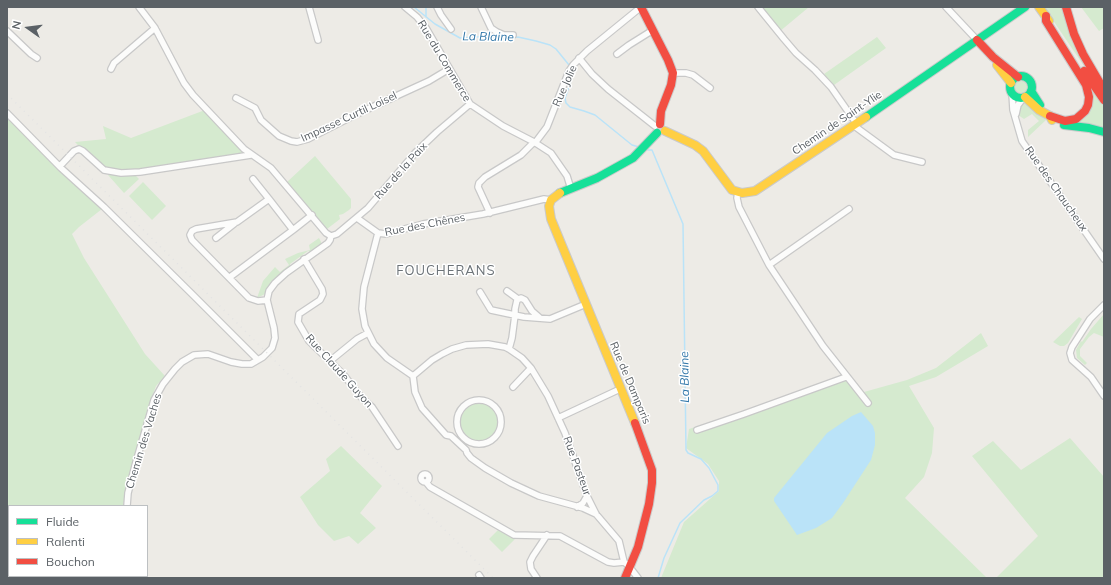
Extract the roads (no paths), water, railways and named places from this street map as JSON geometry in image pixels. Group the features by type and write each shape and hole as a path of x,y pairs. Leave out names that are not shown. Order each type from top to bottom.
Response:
{"main road":[{"path":"551,200 558,194 597,178 626,163 639,153 657,128 661,111 671,85 673,73 672,67 641,7"},
{"name":"Chemin de Saint-Ylie","path":"738,192 748,193 761,188 1025,7"},
{"path":"1066,7 1074,34 1104,90"},
{"path":"1040,8 1104,100"},
{"path":"1046,16 1046,21 1086,85 1089,97 1088,105 1085,111 1076,119 1066,121 1047,115"},
{"path":"978,40 993,57 1018,77"},
{"path":"993,57 1010,84 1012,93 1017,97 1027,95"},
{"path":"1010,84 1014,78 1024,77 1028,79 1031,85 1027,95"},
{"path":"1027,95 1052,120 1061,124 1104,132"},
{"path":"657,128 662,134 665,131 695,145 703,151 728,186 738,192"},
{"name":"Rue de Damparis","path":"551,200 549,206 551,219 650,464 652,489 647,515 638,547 627,565 625,578"}],"street":[{"path":"7,113 258,360 268,353 274,343 274,328 267,300 269,291 275,283 304,259 328,243 331,236 326,233 269,165 251,155 193,95 184,82 155,28 140,7"},
{"path":"309,7 318,40"},
{"name":"Rue du Commerce","path":"405,7 417,17 426,28 470,104 503,126 553,155 567,176 571,189"},
{"path":"481,7 491,28 504,35 514,35"},
{"name":"Rue Jolie","path":"490,213 478,187 479,183 485,177 521,155 534,143 547,127 569,71 579,58 641,7"},
{"path":"758,7 788,44 831,87 854,124 894,155 922,162"},
{"path":"946,7 978,40"},
{"path":"439,8 451,29"},
{"path":"111,69 114,63 155,28"},
{"path":"618,54 629,45 653,30"},
{"path":"7,31 37,58"},
{"path":"579,58 592,74 608,89 657,128"},
{"name":"Impasse Curtil Loisel","path":"236,98 255,108 261,120 279,136 297,142 308,139 357,114 429,81 449,69"},
{"path":"673,73 686,73 693,75 710,88"},
{"name":"Rue des Chaucheux","path":"1012,93 1013,110 1019,133 1026,147 1104,259"},
{"path":"1015,116 1017,107 1027,95"},
{"name":"Rue de la Paix","path":"331,236 335,236 371,205 415,153 470,104"},
{"path":"60,166 76,150 83,151 104,170 121,173 140,172 251,155"},
{"path":"253,179 293,230"},
{"path":"738,192 737,198 739,207 769,265 822,346 868,403"},
{"path":"216,238 269,199"},
{"name":"Rue des Chênes","path":"413,376 383,355 374,344 362,315 362,295 378,233 386,234 423,224 490,213 544,199 551,200"},
{"path":"769,265 849,209"},
{"path":"230,278 312,215"},
{"path":"357,218 378,233"},
{"path":"235,223 196,229 190,235 192,240 249,298 258,301 267,300"},
{"name":"Rue Claude Guyon","path":"304,259 322,289 323,294 320,300 299,314 298,322 309,340 343,374 361,397 372,407 398,446"},
{"path":"506,291 518,299 521,298 525,300 532,311 540,318"},
{"path":"480,292 491,310 540,318 554,318 586,304"},
{"path":"509,349 512,338 515,305 518,299"},
{"path":"1104,304 1090,318 1072,347 1070,354 1072,360 1091,377 1104,396"},
{"path":"330,361 357,338 368,332"},
{"name":"Rue Pasteur","path":"413,376 432,360 459,346 481,344 509,349 522,358 531,368 541,384 571,448 587,496 596,514 619,540 627,565"},
{"name":"Chemin des Vaches","path":"127,505 128,493 154,400 159,388 168,376 182,362 194,355 199,354 208,354 242,364 251,364 258,360"},
{"path":"513,387 531,368"},
{"path":"413,376 416,396 422,408 446,435 451,436 476,461 511,483 539,496 577,506 596,514"},
{"path":"697,430 846,377"},
{"path":"558,418 620,389"},
{"path":"451,436 455,433 458,426 458,415 462,407 467,403 480,399 494,405 501,417 500,430 491,441 471,446 466,450"},
{"path":"458,426 468,441 477,444"},
{"path":"426,482 430,487 512,534 517,536 556,535 565,538 611,563 627,565 638,578"},
{"path":"577,506 584,503 587,496"},
{"path":"537,578 530,569 530,562 548,535"}],"water":[{"path":"861,412 873,426 875,433 875,445 871,460 832,518 816,528 797,535 774,501 774,498 827,433 852,416"}],"waterway":[{"name":"La Blaine","path":"414,7 435,24 460,38 492,36 504,39 518,37 536,41 550,45 556,49 569,65"},
{"name":"La Blaine","path":"426,7 426,17"},
{"name":"La Blaine","path":"573,70 574,72 565,98 566,103 570,107 595,115 632,145 639,147"},
{"name":"La Blaine","path":"648,150 652,150 683,224 686,450 688,453 701,459 709,468 718,485 718,491 704,500 680,523 664,558 658,578"}],"railway":[{"path":"7,94 493,578"}],"district":[{"name":"FOUCHERANS","path":"446,271"}]}
